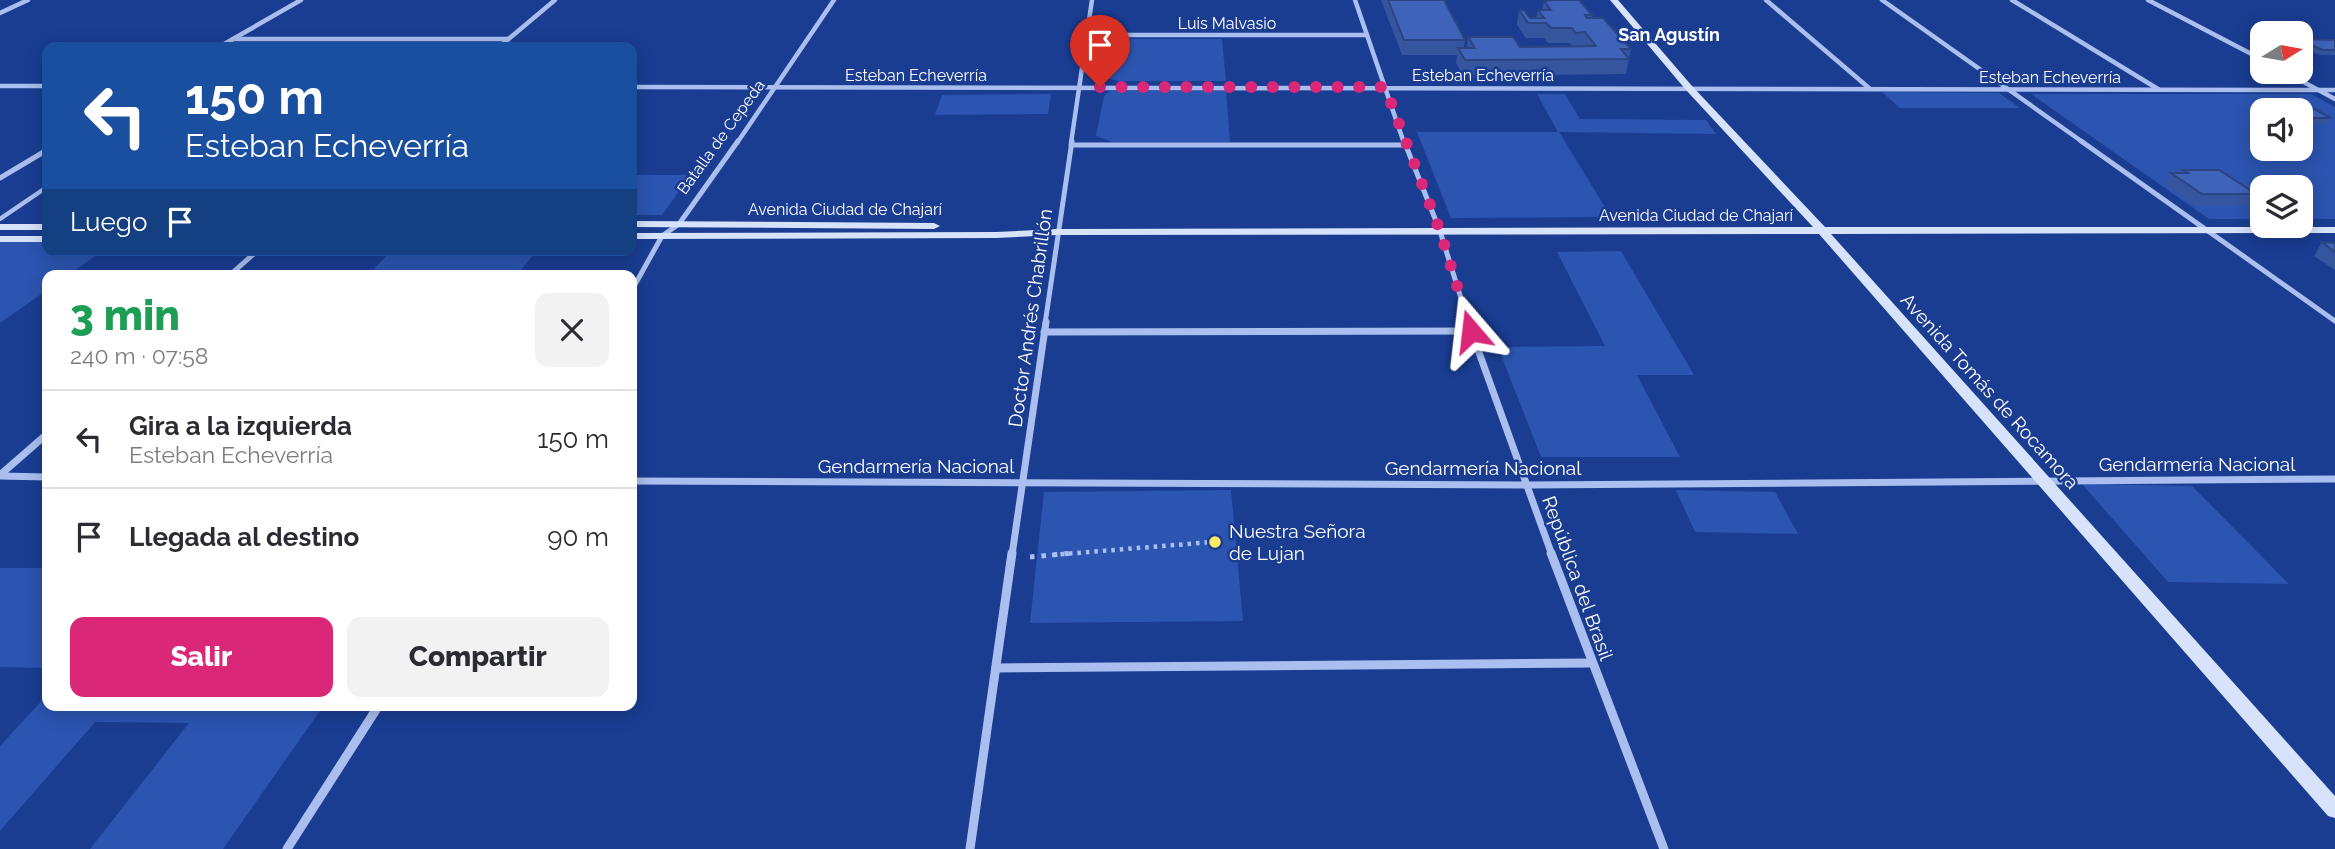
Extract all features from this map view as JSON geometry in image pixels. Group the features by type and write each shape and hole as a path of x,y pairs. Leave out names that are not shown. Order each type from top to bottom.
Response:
{"main road":[{"name":"Avenida Tomás de Rocamora","path":"1614,0 1689,88 1821,230 2335,810"},
{"name":"Avenida Ciudad de Chajarí","path":"637,224 1001,226 1057,232"},
{"path":"0,227 42,227"},
{"name":"Avenida Ciudad de Chajarí","path":"637,236 996,235 1057,232 2335,230"},
{"path":"0,239 42,239"}],"street":[{"path":"0,13 28,0"},
{"path":"228,42 301,0"},
{"path":"505,42 555,0"},
{"name":"Batalla de Cepeda","path":"637,281 662,236 679,224 777,87 834,0"},
{"name":"Doctor Andrés Chabrillón","path":"970,849 1092,0"},
{"name":"República del Brasil","path":"1355,0 1405,145 1440,231 1471,331 1591,663 1664,849"},
{"path":"1766,0 1870,89"},
{"path":"1882,0 2335,321"},
{"path":"2012,0 2159,90"},
{"path":"2148,0 2250,53"},
{"name":"Luis Malvasio","path":"1087,35 1367,35"},
{"path":"233,39 508,39"},
{"path":"2307,84 2335,99"},
{"path":"0,88 42,86"},
{"name":"Esteban Echeverría","path":"637,87 2335,90"},
{"path":"1071,145 1405,145"},
{"path":"0,178 42,153"},
{"path":"236,270 251,256"},
{"path":"1044,332 1471,331"},
{"path":"0,476 42,438"},
{"path":"0,476 42,477"},
{"name":"Gendarmería Nacional","path":"637,481 1528,485 2335,479"},
{"path":"996,668 1591,663"},
{"path":"287,849 375,711"}],"lane":[{"path":"0,219 42,190"}],"path":[{"path":"1012,559 1212,542"}],"shaded area":[{"path":"1116,39 1222,39 1226,81 1118,81 1103,77 1110,43"},
{"path":"1110,91 1226,91 1230,142 1112,142 1096,136 1104,96"},
{"path":"1882,92 1999,93 2020,108 1900,108"},
{"path":"1051,94 1048,114 935,115 942,95"},
{"path":"1537,94 1565,94 1580,119 1706,120 1716,134 1559,132 1611,217 1451,218 1417,132 1558,132"},
{"path":"2031,94 2311,94 2335,107 2335,219 2313,219 2313,175 2250,175 2250,219 2209,219"},
{"path":"637,175 691,175 662,215 637,215"},
{"path":"0,241 42,241 42,256 95,256 76,270 42,270 42,294 0,323"},
{"path":"1621,251 1694,375 1637,375 1680,457 1541,457 1498,347 1605,346 1557,252"},
{"path":"386,256 532,256 521,270 373,270"},
{"path":"2082,484 2192,486 2289,584 2168,582"},
{"path":"1231,490 1243,621 1030,623 1044,492"},
{"path":"1676,490 1775,492 1798,534 1695,532"},
{"path":"0,568 42,568 42,668 0,667"},
{"path":"42,700 42,711 320,711 223,849 90,849 189,723 95,722 0,831 0,746"}],"building":[{"path":"1388,0 1444,0 1465,40 1404,40"},
{"path":"1579,0 1592,15 1585,15 1587,18 1603,18 1631,49 1621,49 1629,59 1465,60 1458,48 1475,48 1468,37 1513,37 1520,47 1596,46 1585,32 1576,33 1572,28 1551,28 1546,23 1528,23 1519,10 1524,10 1530,18 1544,18 1538,10 1551,10 1544,1"},
{"path":"2314,39 2335,40 2335,50 2314,46"},
{"path":"2313,108 2331,118 2313,118"},
{"path":"2183,170 2219,170 2250,190 2250,194 2202,194 2171,173 2188,173"},
{"path":"2322,242 2335,243 2335,252"}],"place":[{"name":"Nuestra Señora de Lujan","path":"1215,542"}],"district":[{"name":"San Agustín","path":"1669,34"}],"route":[{"path":"1100,87 1385,87 1440,231 1471,331"}]}
